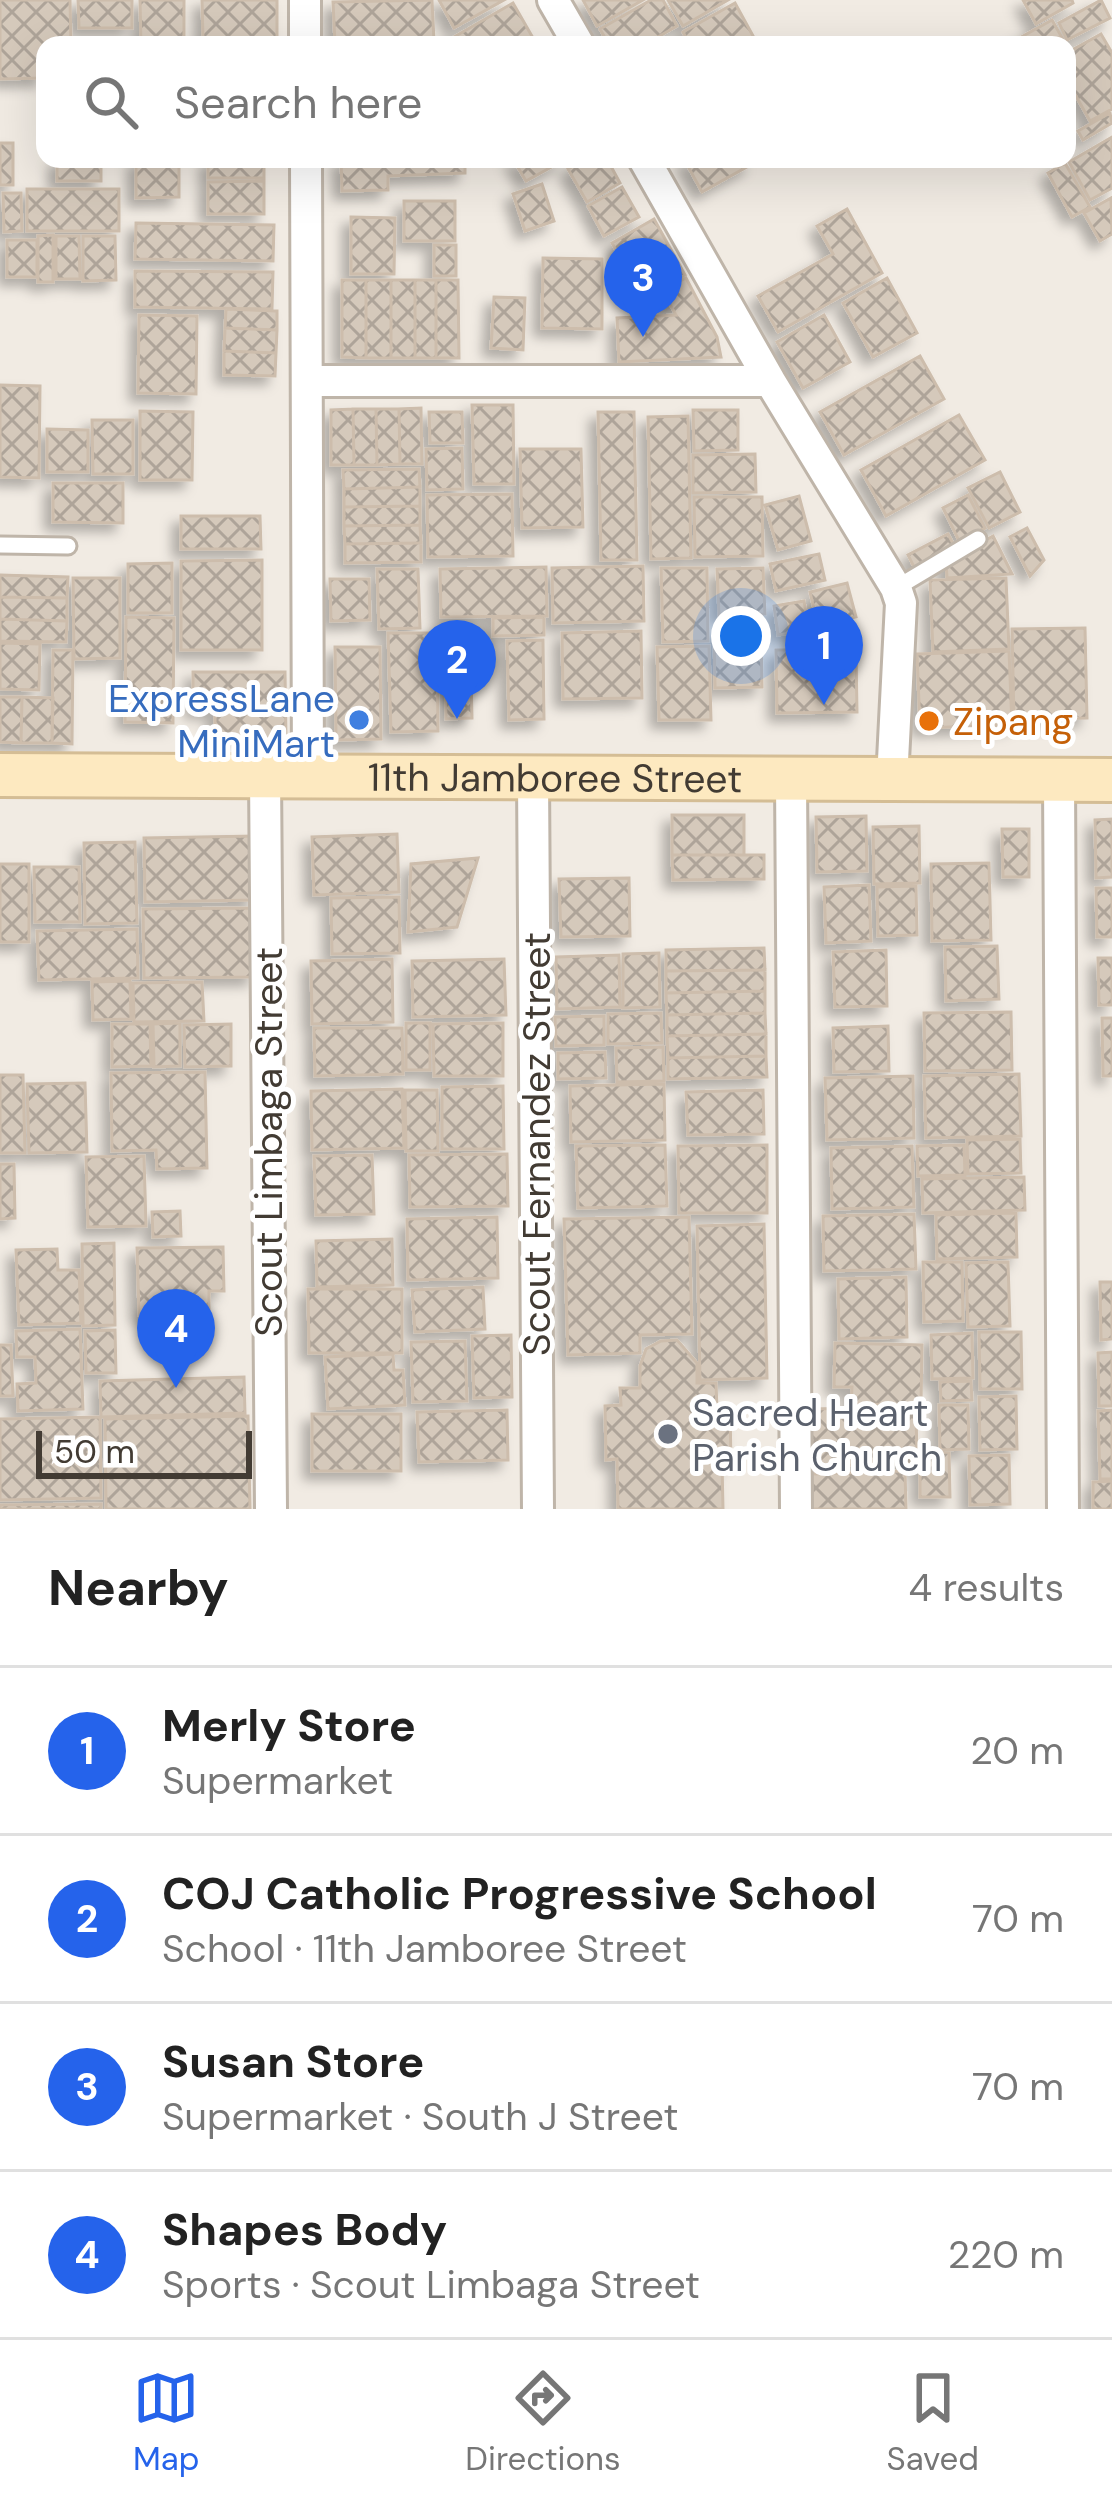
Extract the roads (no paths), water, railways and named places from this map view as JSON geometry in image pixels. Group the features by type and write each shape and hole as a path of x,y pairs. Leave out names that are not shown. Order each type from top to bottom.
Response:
{"street":[{"path":"305,0 305,36"},
{"path":"553,0 574,36"},
{"path":"306,168 308,777"},
{"path":"649,168 770,381 896,588 901,603 892,780"},
{"path":"307,381 770,381"},
{"name":"11th Jamboree Street","path":"0,776 1112,780"},
{"name":"Scout Limbaga Street","path":"265,776 271,1509"},
{"name":"Scout Fernandez Street","path":"533,778 538,1509"},
{"path":"791,779 796,1509"},
{"path":"1059,780 1063,1509"}],"lane":[{"path":"896,588 978,538"},
{"path":"0,545 68,546"}],"place":[{"name":"Susan Store","path":"643,337"},
{"name":"Merly Store","path":"824,705"},
{"name":"COJ Catholic Progressive School","path":"457,719"},
{"name":"ExpressLane MiniMart","path":"359,720"},
{"name":"Zipang","path":"929,721"},
{"name":"Shapes Body","path":"176,1388"},
{"name":"Sacred Heart Parish Church","path":"668,1434"}]}
